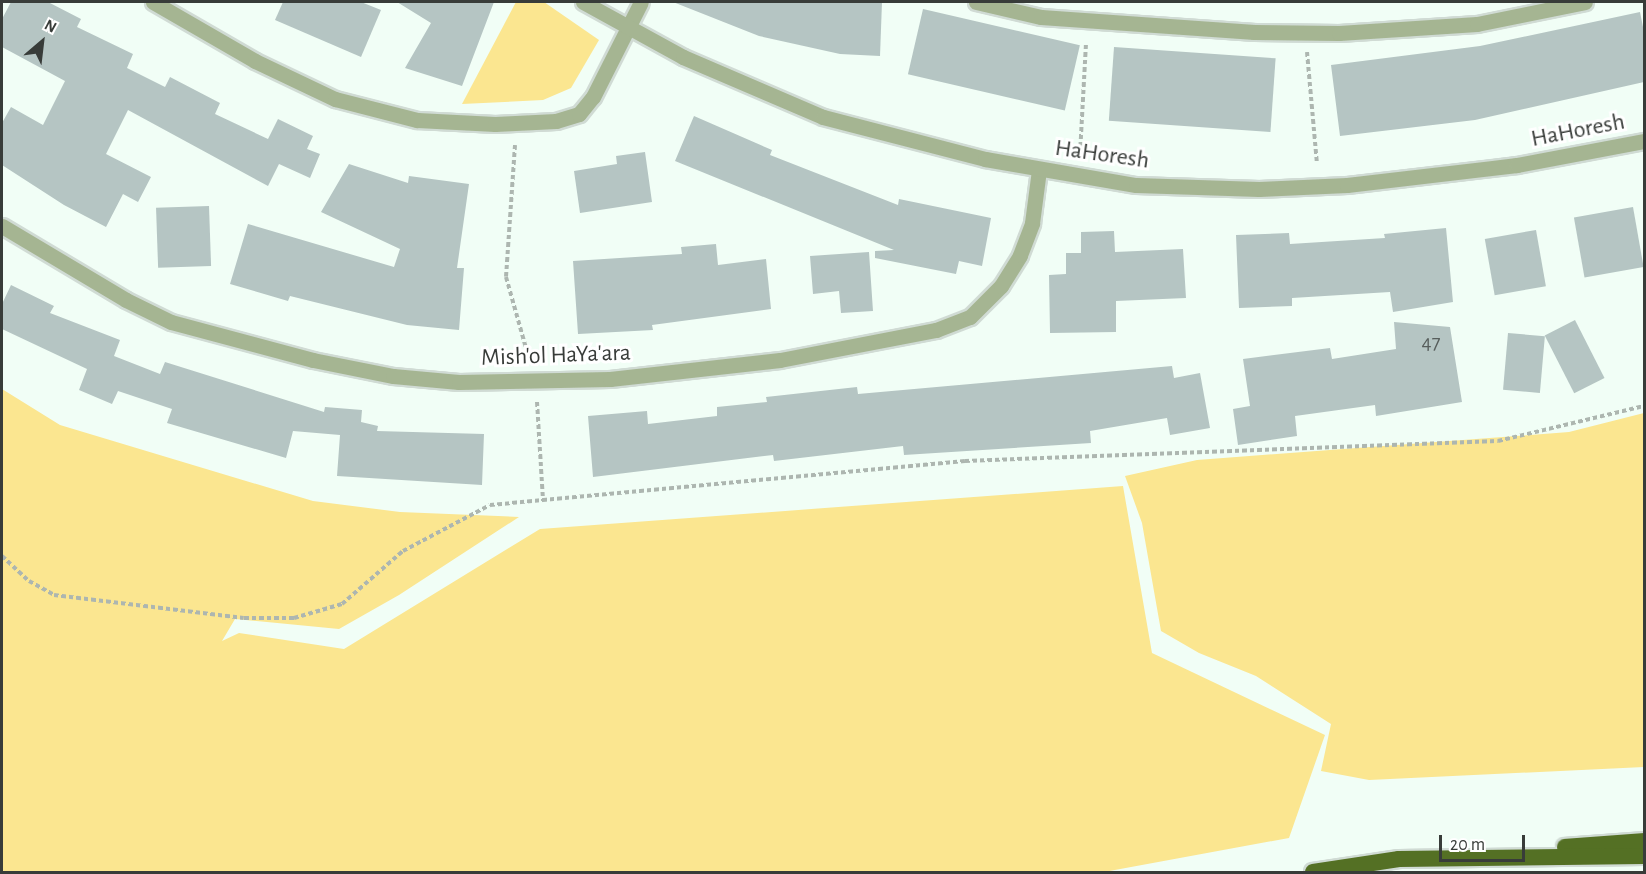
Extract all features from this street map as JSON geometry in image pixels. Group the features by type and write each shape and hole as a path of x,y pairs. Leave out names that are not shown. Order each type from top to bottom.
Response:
{"highway":[{"path":"1313,873 1399,859 1644,841"},
{"path":"1399,859 1644,856"}],"street":[{"path":"153,2 255,62 335,99 417,120 516,124 556,121 579,114 593,97 626,25 641,2"},
{"name":"HaHoresh","path":"583,2 734,81 823,117 1039,170 1079,177 1186,187 1319,186 1517,165 1644,141"},
{"path":"976,2 1041,17 1305,33 1412,31 1477,24 1585,2"},
{"name":"Mish'ol HaYa'ara","path":"2,226 126,300 171,322 224,338 393,376 459,382 610,379 780,360 936,330 970,316 1001,286 1020,255 1032,223 1039,170"}],"path":[{"path":"1079,177 1088,20"},
{"path":"1305,33 1319,186"},
{"path":"516,124 506,277 536,382 543,501"},
{"path":"2,556 29,581 54,595 244,618 294,618 342,604 403,551 490,505 543,501 614,491 861,473 965,461 1498,441 1644,406"}],"shaded area":[{"path":"516,2 544,2 599,40 571,88 543,100 462,104"},
{"path":"2,389 60,425 313,501 400,512 519,517 399,595 339,629 235,619 222,641 239,633 344,649 540,529 1123,486 1152,653 1325,735 1289,838 1104,872 2,872"},
{"path":"1644,413 1644,767 1369,780 1321,771 1331,724 1256,676 1199,653 1161,631 1142,523 1125,476 1197,460 1569,432"}],"building":[{"path":"11,2 48,2 81,19 77,27 133,54 127,68 165,87 170,77 220,103 215,114 268,139 278,119 313,136 307,149 320,154 310,178 279,164 268,186 128,110 106,154 151,177 138,202 123,194 106,227 64,205 2,165 2,123 11,107 43,125 65,81 2,47 2,19"},
{"path":"283,2 361,2 381,10 361,57 275,20"},
{"path":"397,2 494,2 462,86 405,68 431,23"},
{"path":"673,2 882,2 880,56 840,54 759,36"},
{"path":"923,9 1080,45 1065,110 908,74"},
{"path":"1640,12 1644,32 1644,82 1475,120 1340,136 1331,65 1480,46"},
{"path":"1114,47 1276,58 1270,132 1109,121"},
{"path":"694,116 772,150 770,155 898,205 899,199 991,218 982,266 959,261 956,274 875,258 875,251 894,250 675,161"},
{"path":"645,152 652,202 580,213 574,171 617,164 616,156"},
{"path":"349,164 408,183 409,176 469,184 457,268 464,268 459,330 407,325 290,296 288,301 230,284 248,224 394,267 400,249 321,212"},
{"path":"209,206 211,266 158,268 156,208"},
{"path":"1633,207 1644,267 1585,277 1574,217"},
{"path":"1446,228 1453,302 1393,312 1390,292 1292,298 1292,306 1239,308 1236,235 1289,233 1290,244 1385,238 1384,234"},
{"path":"1536,230 1546,286 1495,295 1485,239"},
{"path":"1114,231 1115,252 1183,249 1186,298 1116,301 1116,332 1050,333 1049,275 1066,274 1066,253 1081,253 1081,232"},
{"path":"716,244 718,265 766,259 771,309 652,325 653,330 578,334 573,261 682,254 681,247"},
{"path":"869,252 873,311 841,313 839,291 813,294 810,256"},
{"path":"11,285 54,306 50,313 120,340 114,356 160,374 165,362 324,412 325,407 362,410 361,422 378,426 377,431 484,434 482,485 337,476 340,435 293,431 286,458 167,423 172,409 118,391 112,404 79,390 87,369 2,329 2,304"},
{"path":"1575,320 1605,378 1574,393 1545,335"},
{"path":"1394,322 1450,327 1462,402 1376,416 1375,405 1295,416 1297,436 1238,445 1233,409 1250,406 1243,359 1330,348 1332,359 1396,349"},
{"path":"1508,333 1545,336 1540,393 1503,390"},
{"path":"1172,366 1174,378 1200,373 1210,428 1170,435 1167,418 1090,431 1091,443 904,455 903,446 774,461 773,455 593,477 588,416 647,411 648,424 717,416 717,407 767,402 766,397 857,387 858,394"}]}
